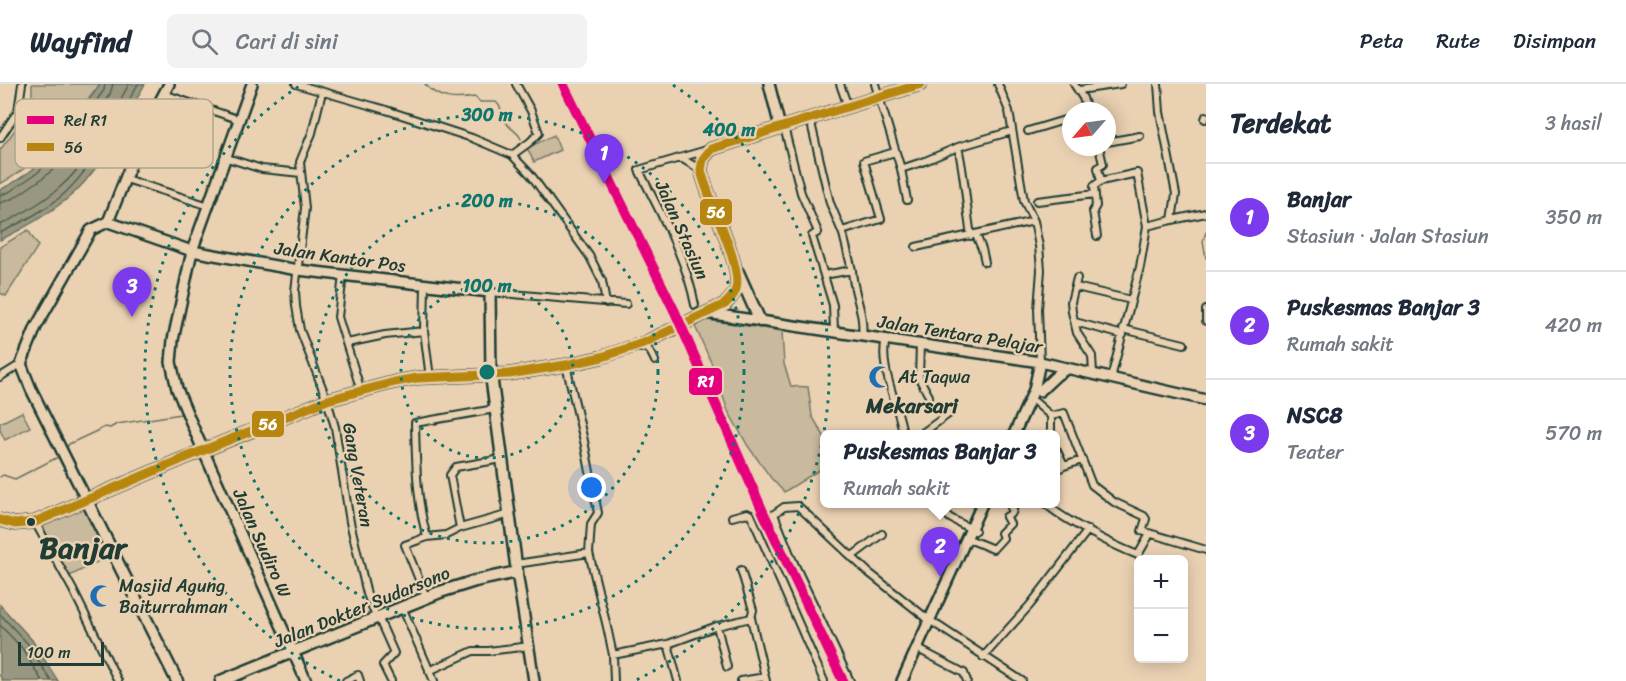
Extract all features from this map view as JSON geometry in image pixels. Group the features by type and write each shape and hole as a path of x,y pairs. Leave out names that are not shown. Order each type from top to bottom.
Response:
{"highway":[{"path":"760,321 703,180 701,170 703,159 711,149 921,84"},
{"path":"0,520 15,524 37,522 86,499 327,400 395,382 491,375 568,365 602,357 646,342 725,304 736,289 736,266"},
{"path":"491,375 517,568"},
{"path":"86,499 177,681"},
{"name":"Jalan Dokter Sudarsono","path":"221,681 426,597 517,568"}],"street":[{"path":"20,99 22,84"},
{"path":"161,99 169,84"},
{"name":"Jalan Sudiro W","path":"252,84 192,250 173,340 171,362 177,389 306,681"},
{"path":"296,84 472,138 512,155 531,174 590,256 602,281 606,303"},
{"path":"512,155 539,133 531,111 516,84"},
{"path":"769,84 801,193 818,232 812,236 833,305 834,331"},
{"path":"840,84 848,107"},
{"path":"875,84 901,169 907,200"},
{"path":"998,84 1008,111 1024,201 1034,221 1041,270 1038,309 1043,362 1035,402 1022,430"},
{"path":"1074,84 1084,102"},
{"path":"1079,90 1122,84"},
{"path":"1158,84 1160,112 1176,194 1172,220"},
{"name":"Gang Veteran","path":"322,92 312,133 300,162 305,208 295,291 300,330 335,427 350,522 367,594 394,653 383,665 391,681"},
{"path":"164,94 179,99"},
{"path":"213,111 240,120"},
{"path":"0,138 15,116"},
{"path":"810,119 830,203 842,231 852,270 855,295 864,322 862,336"},
{"path":"1028,131 1062,121"},
{"path":"901,169 958,147 1012,131"},
{"path":"1116,140 1140,136"},
{"path":"958,147 973,236 982,249 985,262"},
{"name":"Jalan Stasiun","path":"695,305 686,269 639,170 711,149"},
{"path":"842,231 881,219 864,161 895,152"},
{"path":"1101,156 1103,164 1098,168 1101,181"},
{"path":"227,158 262,169 301,173"},
{"path":"681,158 701,170"},
{"path":"0,377 21,364 36,327 91,230 108,222 130,168"},
{"path":"1097,236 1093,211 1096,206 1094,186 1101,181 1137,173 1147,226 1111,378"},
{"path":"126,179 209,206"},
{"path":"1037,201 1095,194"},
{"path":"1147,226 1206,213"},
{"path":"916,247 1034,221"},
{"name":"Jalan Kantor Pos","path":"108,222 192,250 298,270 489,292"},
{"path":"824,275 852,270"},
{"path":"343,275 338,317 361,391"},
{"path":"1077,278 1071,305 1081,341 1092,356 1093,373"},
{"path":"425,285 423,331 430,378"},
{"path":"1076,287 1131,300"},
{"path":"491,375 489,292 626,304"},
{"path":"1206,310 1206,321"},
{"name":"Jalan Tentara Pelajar","path":"706,313 1043,362 1206,400"},
{"path":"1075,322 1184,344"},
{"path":"347,343 385,335 423,331"},
{"path":"886,339 885,363 902,430"},
{"path":"920,344 919,378 929,396"},
{"path":"614,681 613,655 589,553 591,524 598,513 568,365 586,364 644,347 649,350 655,361"},
{"path":"1018,359 1031,372 1037,390"},
{"path":"21,364 31,389 86,499"},
{"path":"1017,430 1037,390 1068,368"},
{"path":"1035,402 1051,416 1051,430"},
{"path":"427,537 421,512 415,423 495,409"},
{"path":"1051,416 1062,412 1066,415 1092,485 1114,502 1144,516 1146,519 1142,530 1206,550"},
{"path":"928,430 950,413"},
{"path":"1060,458 1064,466"},
{"path":"460,528 450,475 452,470 456,467 502,459"},
{"path":"1060,468 1082,460"},
{"path":"850,681 773,516 783,507 798,506 868,573 931,622 1022,681"},
{"path":"940,508 993,549 1003,538 1001,533 1010,524 1006,518 1013,511 1010,508"},
{"path":"972,533 981,508"},
{"path":"902,681 986,508"},
{"path":"1052,508 1088,530 1138,555 1150,534"},
{"path":"732,518 747,513 751,515 824,681"},
{"path":"426,597 405,545 427,537 446,535 460,528 510,514"},
{"path":"37,522 118,681"},
{"path":"983,657 1030,605 1088,530"},
{"path":"851,557 882,534"},
{"path":"534,681 517,568 589,553"},
{"path":"741,570 753,610 751,618 765,679 741,681"},
{"path":"401,607 434,681"},
{"path":"613,655 668,644 717,626 751,618"},
{"path":"909,681 931,622"},
{"path":"717,626 727,667"},
{"path":"668,644 678,681"},
{"path":"429,671 473,651 530,646"},
{"path":"922,651 964,673 967,681"},
{"path":"346,681 358,675 360,681"}],"shaded area":[{"path":"32,84 100,84 88,99 32,99"},
{"path":"15,130 15,168 25,168 0,184 0,150"},
{"path":"554,135 560,150 534,162 527,148"},
{"path":"28,230 38,246 6,296 0,293 0,247"},
{"path":"707,320 782,331 784,364 791,386 808,387 812,416 820,430 820,470 784,492 771,478 748,446 728,411 711,362 694,324"},
{"path":"22,412 30,427 5,440 0,430 0,423"},
{"path":"84,502 111,555 68,577 41,524"}],"water":[{"path":"101,84 145,84 137,99 90,99"},
{"path":"35,168 96,168 67,199 43,216 0,240 0,190"},
{"path":"0,605 32,640 58,681 3,681 0,676"}],"waterway":[{"path":"425,84 436,93 448,98 475,97 480,102 496,102 508,125 521,139"},
{"path":"1206,232 1203,241 1206,258"},
{"path":"65,450 69,444 105,427 110,428 117,424 181,414"},
{"path":"0,477 3,475 15,479 60,456"}],"rail line":[{"name":"R1","path":"563,84 675,312 764,514 843,681"}],"transit line":[{"name":"56","path":"0,520 15,524 35,522 327,400 417,378 509,374 566,365 602,357 646,342 725,304 736,289 737,278 730,248 701,170 703,159 711,149 921,84"}],"place":[{"name":"Banjar","path":"604,184"},
{"name":"NSC8","path":"132,317"},
{"name":"At Taqwa","path":"880,377"},
{"name":"Puskesmas Banjar 3","path":"940,577"},
{"name":"Masjid Agung Baiturrahman","path":"101,596"}],"district":[{"name":"Mekarsari","path":"912,406"},
{"name":"Banjar","path":"83,548"}]}
